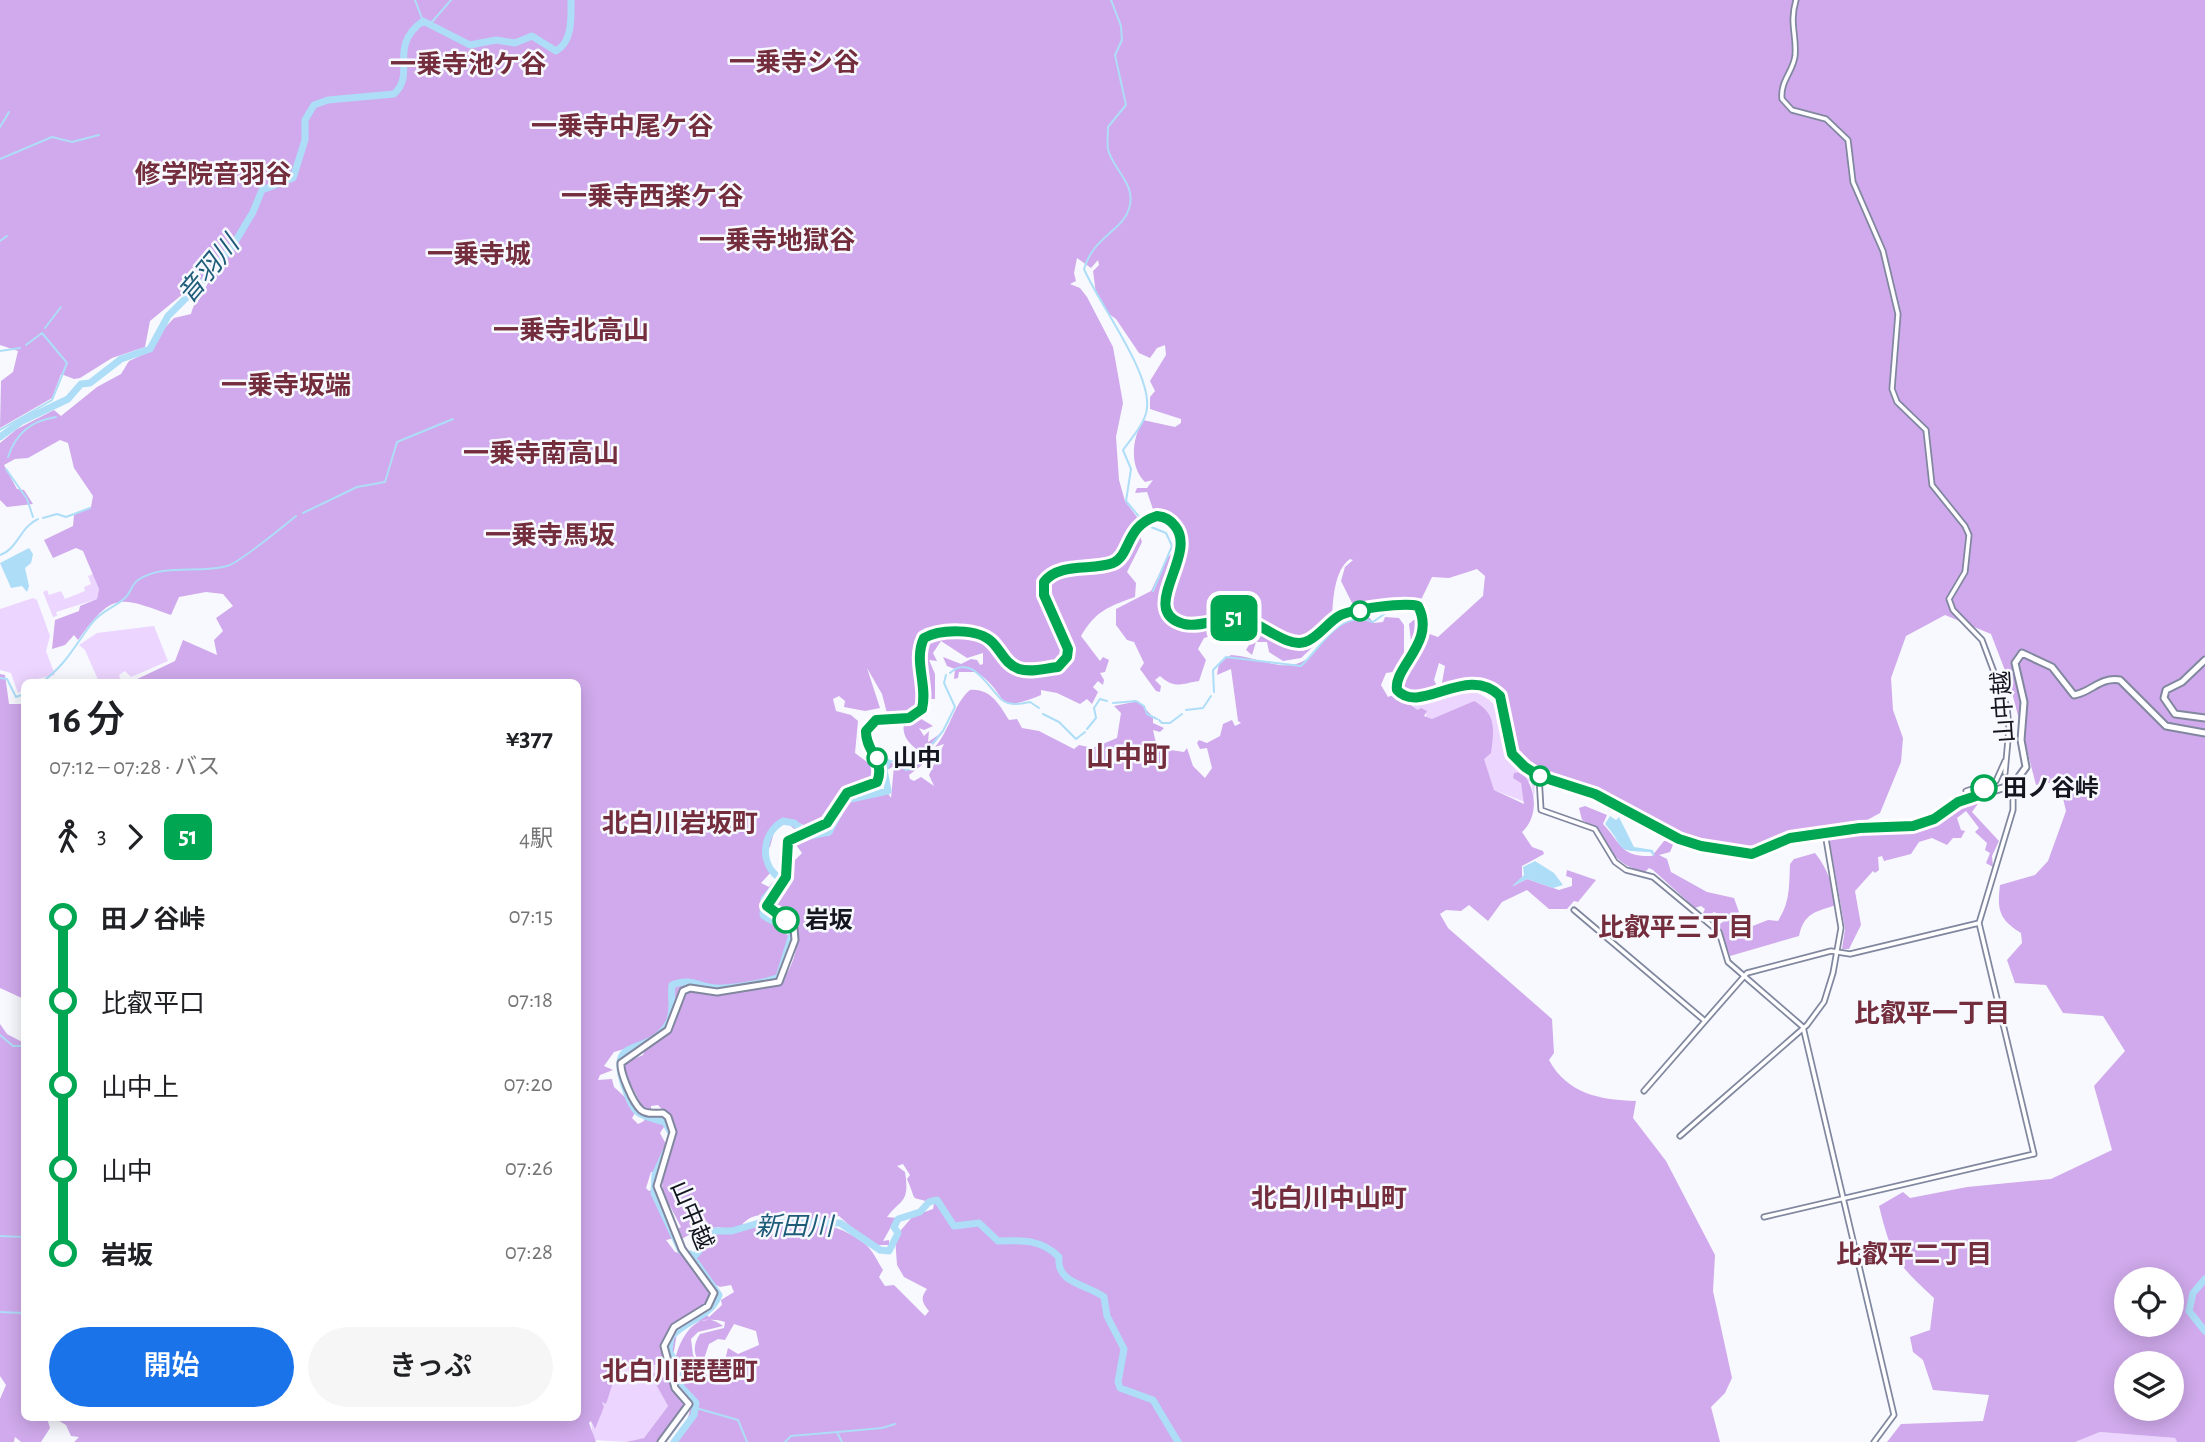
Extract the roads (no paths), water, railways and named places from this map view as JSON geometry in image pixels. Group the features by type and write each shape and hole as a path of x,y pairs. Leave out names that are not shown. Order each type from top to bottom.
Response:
{"main road":[{"name":"山中越","path":"661,1442 689,1404 673,1382 664,1346 668,1335 708,1306 714,1295 682,1249 657,1186 670,1146 671,1124 663,1113 648,1113 639,1107 623,1080 621,1063 668,1030 683,990 690,988 717,992 779,982 796,934 791,923 767,906 786,877 788,841 827,823 847,793 876,784 880,778 879,762 867,741 866,731 876,720 909,718 922,709 925,701 919,653 924,638 940,631 980,635 995,645 1005,660 1020,670 1058,667 1067,657 1068,649 1044,595 1044,582 1055,572 1112,563 1122,555 1132,533 1145,522 1166,517 1182,538 1181,549 1164,600 1168,614 1176,620 1193,624 1213,619 1240,618 1256,622 1294,643 1303,643 1336,618 1353,612 1418,606 1421,614 1419,642 1397,679 1397,690 1408,698 1466,684 1495,691 1502,702 1512,754 1539,776"},
{"name":"山中越","path":"2013,785 2026,766 2021,740 2024,702 2015,663 2022,653 2055,670 2074,695 2109,678 2120,680 2166,726 2205,733"},
{"path":"2205,660 2182,682 2166,690 2164,698 2175,714 2205,718"},
{"path":"1539,776 1595,794 1679,839 1701,846 1752,854 1790,838 1913,826 1934,819 1965,799 2013,785"}],"street":[{"path":"1796,0 1791,22 1795,58 1782,82 1782,99 1793,110 1826,120 1842,132 1851,148 1853,182 1883,251 1898,314 1892,381 1894,397 1926,430 1932,485 1965,526 1969,536 1965,572 1949,599 1954,610 1982,640 2007,707 2009,728 2003,773 1996,781 1966,792"},
{"path":"1539,776 1541,810 1595,829 1615,862 1626,870 1653,877 1668,888 1719,932 1728,962 1803,1027 1894,1415 1874,1442"},
{"path":"1764,1217 2034,1154 1979,923 2012,810 2013,785"},
{"path":"1680,1136 1803,1027 1824,1002 1838,952 1841,928 1825,833"},
{"path":"1574,910 1705,1021"},
{"path":"1644,1091 1744,976 1752,971 1838,952 1850,954 1979,923"}],"water":[{"path":"29,548 33,554 31,563 25,568 29,586 27,592 22,586 11,588 0,563"},
{"path":"1610,816 1616,820 1619,817 1634,847 1653,850 1655,857 1650,852 1630,851 1622,847 1605,824"},
{"path":"1535,861 1554,873 1563,885 1553,888 1527,879 1511,887 1524,875 1523,867"}],"waterway":[{"path":"415,0 423,21"},
{"path":"431,23 451,0"},
{"name":"音羽川","path":"205,280 232,247 253,212 262,190 293,178 305,140 305,120 314,105 328,100 394,94 403,77 407,40 423,21 470,45 496,40 515,43 532,36 556,51 566,42 571,21 571,0"},
{"path":"1111,0 1121,26 1122,40 1115,55 1126,105 1108,127 1108,147 1127,184 1131,200 1125,217 1094,249 1084,269 1133,357 1146,393 1147,408 1144,419 1123,450 1131,469 1126,501 1146,525 1166,533 1172,546 1153,591"},
{"path":"0,127 9,112"},
{"path":"0,159 52,137 72,142 99,135"},
{"path":"0,241 7,236"},
{"name":"音羽川","path":"0,437 22,421 68,399 81,384 90,383 121,359 150,349 168,316 189,295"},
{"path":"45,328 61,307"},
{"path":"0,430 52,400 67,363 42,333 26,345"},
{"path":"0,351 20,348"},
{"path":"8,457 20,435 32,425 56,417"},
{"path":"303,513 357,487 385,482 397,442 453,419"},
{"path":"6,469 27,499 33,517"},
{"path":"43,518 57,514 66,517 90,508"},
{"path":"45,679 64,662 96,619 126,597 138,580 170,570 216,568 232,564 296,516"},
{"path":"0,555 11,548 27,527 38,519"},
{"path":"1214,692 1213,670 1226,657 1301,666 1325,639 1342,625 1361,619 1373,622 1387,612 1399,611"},
{"path":"950,673 966,667 979,675 1005,702 1030,702 1039,708"},
{"path":"887,762 893,761 906,770 911,769 943,731 955,707 944,683 946,675"},
{"path":"0,678 7,679 16,697 21,695"},
{"path":"1186,710 1203,708 1211,696"},
{"path":"1087,729 1096,718 1094,708 1100,699 1107,701"},
{"path":"1113,703 1136,701 1144,706 1147,714 1157,719"},
{"path":"1043,714 1059,722 1076,739 1085,732"},
{"path":"1159,720 1162,723 1170,723 1182,714"},
{"path":"671,1133 665,1122 639,1114 632,1106 620,1072 620,1060 624,1053 651,1040 669,1022 672,1012 672,985 686,982 723,988 755,984 779,977 793,931 763,915 764,899 781,879 774,873 766,858 770,834 783,821 794,823 810,836 829,832 846,800 888,791 884,770 887,762"},
{"path":"0,1035 13,1046 21,1046"},
{"path":"666,1151 655,1175 654,1193 681,1251"},
{"name":"新田川","path":"693,1258 715,1231 732,1231 762,1222 840,1223 880,1250 889,1251 898,1233 894,1227 898,1219 920,1212 929,1202 937,1200 954,1226 979,1223 998,1241 1023,1241 1045,1247 1059,1257 1059,1266 1067,1278 1104,1297 1107,1316 1124,1349 1118,1382 1120,1388 1153,1400 1178,1442"},
{"path":"0,1236 21,1237"},
{"path":"674,1442 694,1415 696,1403 681,1387 680,1369 669,1351 671,1337 710,1308 719,1295 690,1254"},
{"path":"2205,1279 2193,1293 2189,1311 2205,1331"},
{"path":"0,1312 21,1313"},
{"path":"696,1408 738,1420 747,1442"},
{"path":"838,1432 882,1428 895,1424"},
{"path":"785,1442 791,1436 837,1432 842,1442"}],"place":[{"name":"山中","path":"877,758"},
{"name":"田ノ谷峠","path":"1984,788"},
{"name":"岩坂","path":"786,920"}],"district":[{"name":"一乗寺シ谷","path":"794,62"},
{"name":"一乗寺池ケ谷","path":"468,64"},
{"name":"一乗寺中尾ケ谷","path":"622,126"},
{"name":"修学院音羽谷","path":"213,174"},
{"name":"一乗寺西楽ケ谷","path":"652,196"},
{"name":"一乗寺地獄谷","path":"777,240"},
{"name":"一乗寺城","path":"479,254"},
{"name":"一乗寺北高山","path":"571,330"},
{"name":"一乗寺坂端","path":"286,385"},
{"name":"一乗寺南高山","path":"541,453"},
{"name":"一乗寺馬坂","path":"550,535"},
{"name":"山中町","path":"1128,756"},
{"name":"北白川岩坂町","path":"680,823"},
{"name":"比叡平三丁目","path":"1676,927"},
{"name":"比叡平一丁目","path":"1932,1013"},
{"name":"北白川中山町","path":"1329,1198"},
{"name":"比叡平二丁目","path":"1914,1254"},
{"name":"北白川琵琶町","path":"680,1371"}]}
